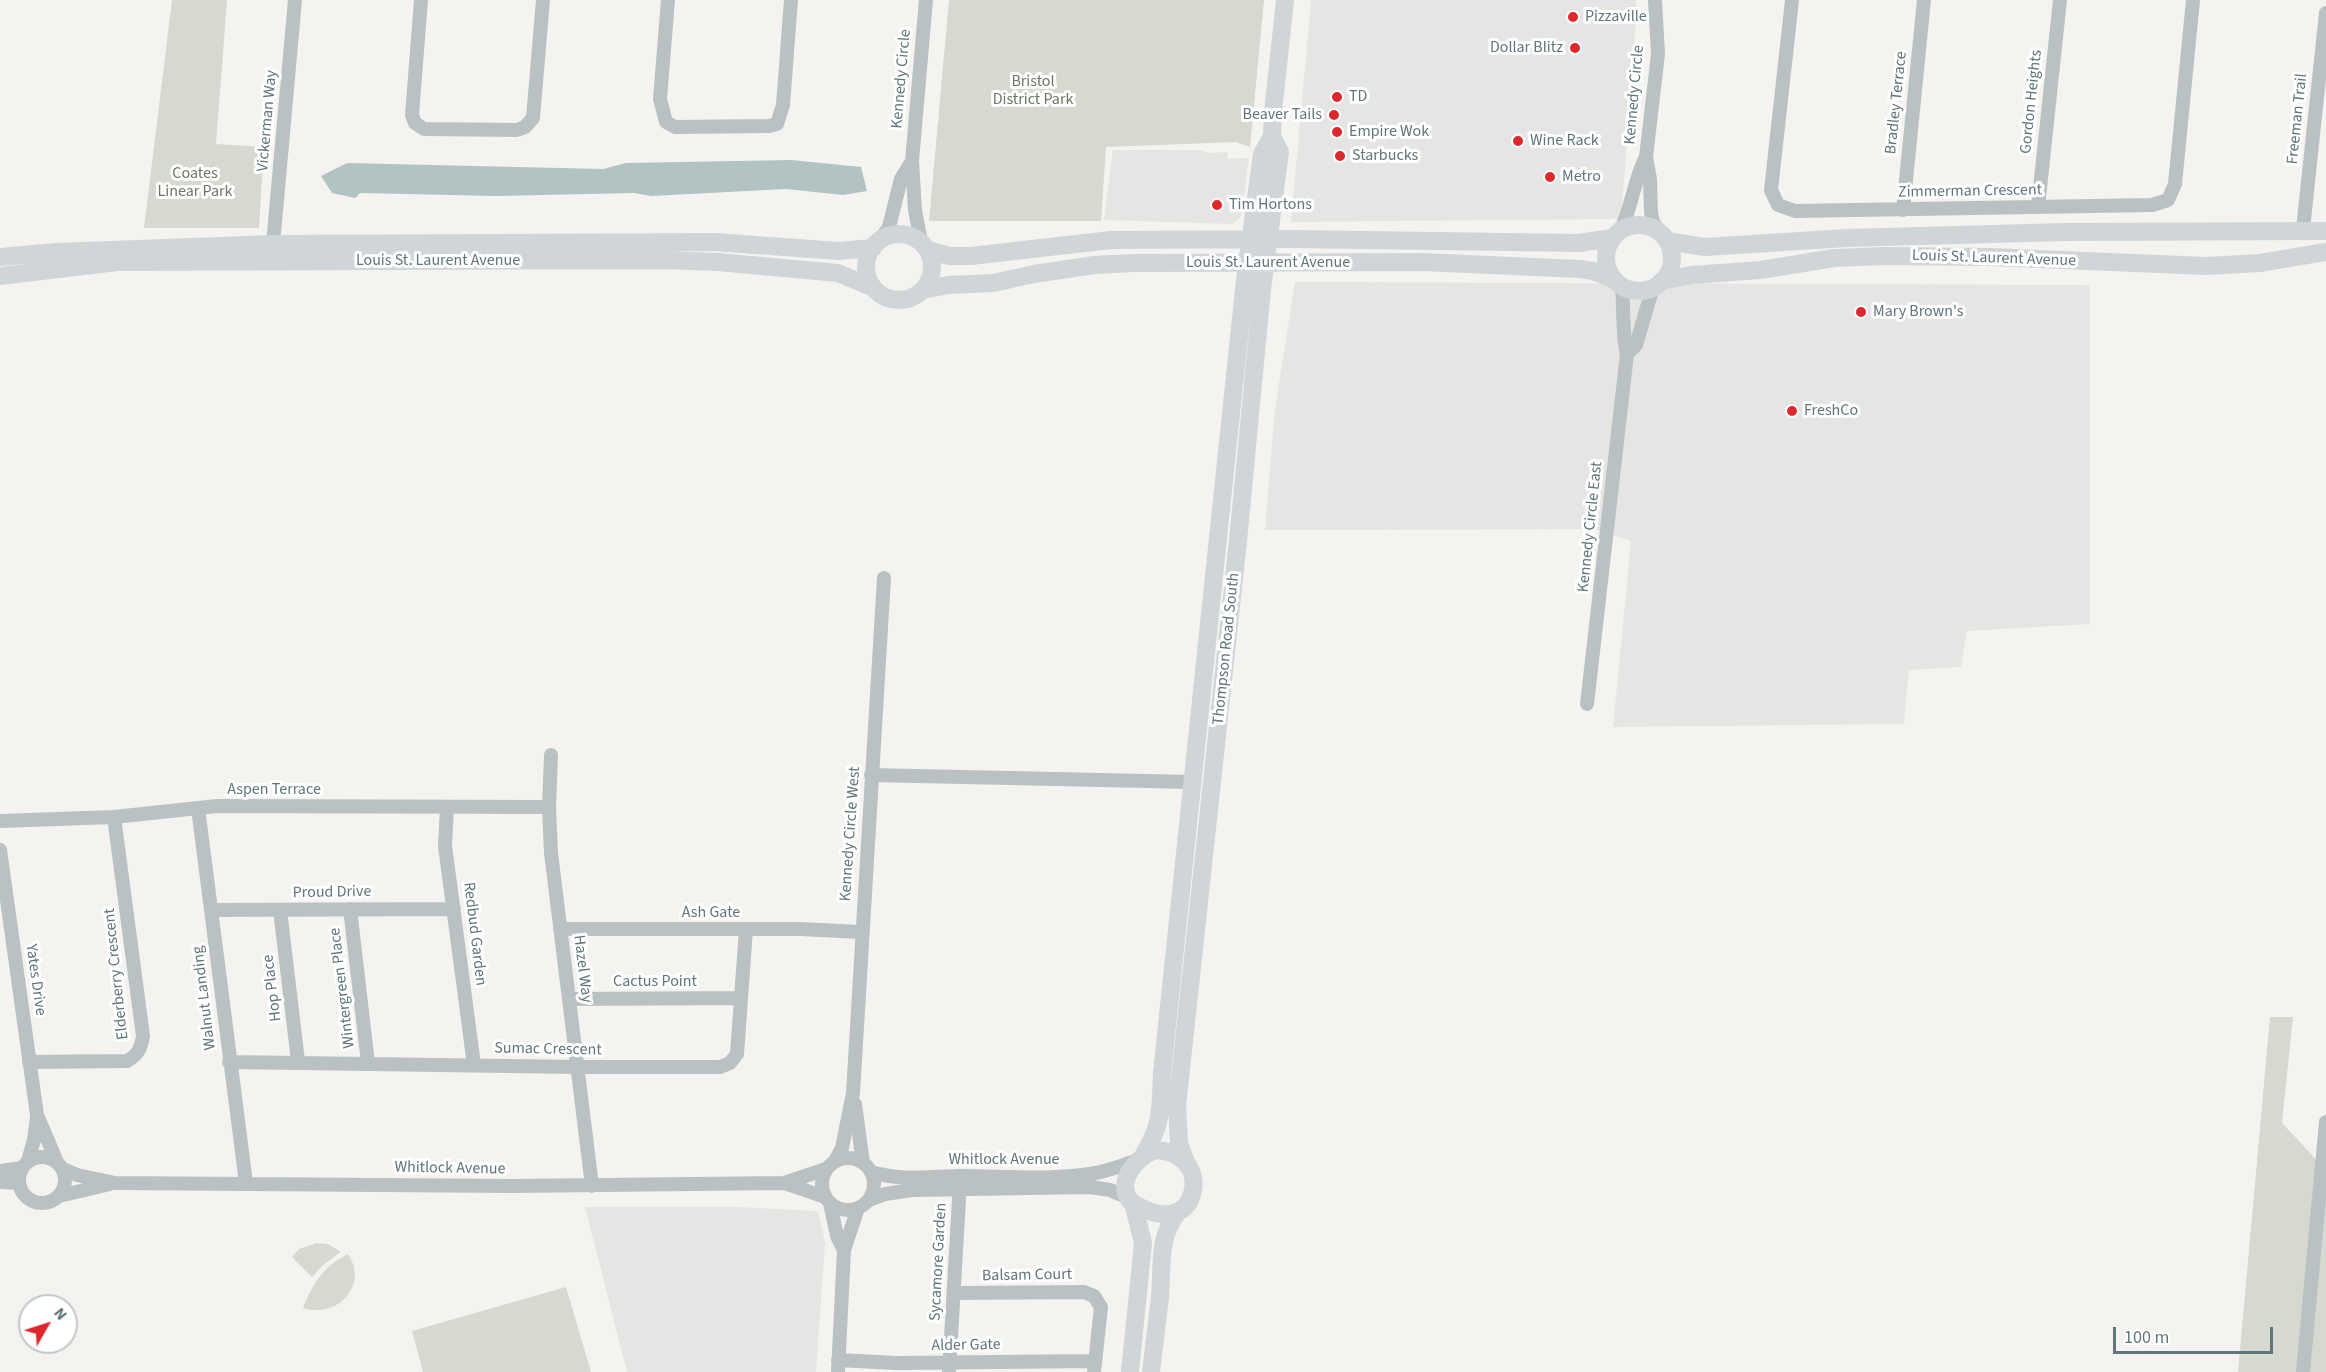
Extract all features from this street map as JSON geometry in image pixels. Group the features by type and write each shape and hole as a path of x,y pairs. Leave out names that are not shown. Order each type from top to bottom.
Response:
{"main road":[{"name":"Thompson Road South","path":"1140,1157 1159,1124 1162,1073 1193,782 1260,240 1262,154 1272,136 1285,0"},
{"path":"1629,226 1651,227 1664,237 1671,262 1668,272 1658,284 1643,290 1632,290 1618,282 1608,269 1607,248 1616,235 1629,226"},
{"name":"Louis St. Laurent Avenue","path":"1664,237 1717,247 1847,238 2065,232 2303,229 2326,231"},
{"path":"901,234 911,236 924,246 932,260 932,271 929,282 923,290 914,297 903,300 883,295 874,288 867,268 868,257 876,244 890,235 901,234"},
{"name":"Louis St. Laurent Avenue","path":"924,246 949,256 961,256 1112,240 1579,243 1616,235"},
{"name":"Louis St. Laurent Avenue","path":"0,257 56,252 273,244 715,242 838,251 876,244"},
{"name":"Louis St. Laurent Avenue","path":"1658,284 1691,274 1761,270 1834,258 1990,257 2207,266 2260,263 2326,252"},
{"name":"Louis St. Laurent Avenue","path":"0,276 117,262 662,260 728,263 838,273 874,288"},
{"name":"Louis St. Laurent Avenue","path":"923,290 948,285 993,283 1034,274 1094,266 1134,263 1423,262 1580,269 1593,271 1618,282"},
{"name":"Thompson Road South","path":"1186,1162 1179,1143 1177,1106 1237,553 1257,263"},
{"path":"1130,1372 1143,1243 1127,1179 1140,1157 1155,1150 1166,1150 1186,1162 1192,1172 1194,1183 1187,1204 1169,1223 1162,1244 1160,1297 1151,1372"},
{"path":"1131,1201 1161,1215 1178,1212"}],"street":[{"name":"Vickerman Way","path":"273,244 295,0"},
{"path":"422,0 412,98 412,115 415,123 424,129 518,130 525,127 533,118 543,0"},
{"path":"668,0 660,99 666,122 675,127 777,124 783,105 791,0"},
{"name":"Kennedy Circle","path":"924,246 915,210 912,161 926,0"},
{"name":"Kennedy Circle","path":"1655,0 1658,54 1646,157 1650,179 1650,212 1653,222 1664,237"},
{"name":"Zimmerman Crescent","path":"1792,0 1771,184 1778,205 1795,212 2152,205 2168,200 2175,184 2193,0"},
{"name":"Bradley Terrace","path":"1903,210 1924,0"},
{"name":"Gordon Heights","path":"2038,207 2060,0"},
{"name":"Freeman Trail","path":"2303,229 2326,13"},
{"name":"Kennedy Circle","path":"1616,235 1626,219 1636,176 1646,157"},
{"name":"Kennedy Circle","path":"876,244 889,227 901,179 912,161"},
{"name":"Kennedy Circle East","path":"1587,704 1627,354 1624,343 1625,309 1618,282"},
{"name":"Kennedy Circle East","path":"1627,354 1636,345 1658,284"},
{"name":"Kennedy Circle West","path":"830,1165 842,1148 853,1093 884,578"},
{"name":"Hazel Way","path":"552,755 549,807 551,854 592,1185"},
{"path":"871,775 1193,782"},
{"name":"Aspen Terrace","path":"0,821 114,817 217,806 549,807"},
{"name":"Redbud Garden","path":"447,807 445,846 474,1065"},
{"name":"Walnut Landing","path":"198,808 246,1183"},
{"name":"Elderberry Crescent","path":"29,1062 127,1061 138,1053 141,1047 143,1036 114,817"},
{"name":"Yates Drive","path":"0,850 5,926 37,1115 34,1140 25,1165"},
{"name":"Wintergreen Place","path":"350,909 368,1063"},
{"name":"Proud Drive","path":"211,910 454,909"},
{"name":"Hop Place","path":"280,910 298,1062"},
{"name":"Ash Gate","path":"560,929 746,929 861,932"},
{"name":"Sumac Crescent","path":"229,1062 720,1067 730,1063 737,1054 746,929"},
{"name":"Cactus Point","path":"569,999 741,998"},
{"name":"Kennedy Circle West","path":"853,1093 867,1167"},
{"name":"Yates Drive","path":"37,1115 60,1166"},
{"path":"2303,1372 2323,1180 2326,1122"},
{"path":"0,1171 25,1165 43,1156 60,1166 65,1183 59,1196 46,1203 35,1203 24,1195 19,1183 25,1165"},
{"name":"Whitlock Avenue","path":"863,1204 885,1194 960,1183 1097,1173 1140,1157"},
{"path":"838,1366 844,1250 863,1204 874,1186 867,1167 849,1158 830,1165 822,1183 836,1222 837,1236 844,1250"},
{"name":"Whitlock Avenue","path":"60,1166 77,1175 115,1183 592,1185 784,1183 830,1165"},
{"name":"Whitlock Avenue","path":"867,1167 891,1178 960,1183 1098,1187 1110,1190 1131,1201"},
{"path":"0,1182 19,1183"},
{"name":"Whitlock Avenue","path":"59,1196 115,1183"},
{"name":"Whitlock Avenue","path":"784,1183 828,1200"},
{"name":"Sycamore Garden","path":"949,1367 960,1183"},
{"path":"828,1200 843,1210 863,1204"},
{"name":"Balsam Court","path":"954,1293 1084,1292 1094,1296 1101,1307 1094,1367"},
{"name":"Alder Gate","path":"838,1366 896,1363 949,1367 1094,1367"}],"shaded area":[{"path":"1311,0 1635,0 1637,8 1621,219 1291,222"},
{"path":"1113,150 1198,150 1209,153 1227,152 1228,159 1249,158 1241,217 1232,224 1104,220"},
{"path":"791,160 861,167 867,191 843,195 786,189 651,196 634,193 496,196 360,193 355,198 332,193 321,176 347,163 603,169 626,163"},
{"path":"1295,282 2090,285 2090,624 1967,631 1961,667 1909,670 1904,724 1613,727 1631,541 1594,529 1265,530 1275,409"},
{"path":"585,1207 737,1207 818,1211 825,1242 816,1372 627,1372"}],"green space":[{"name":"Coates Linear Park","path":"172,0 227,0 216,144 264,147 259,228 144,228"},
{"name":"Bristol District Park","path":"949,0 1264,0 1250,147 1236,142 1106,147 1101,221 929,221"},
{"path":"2270,1017 2293,1017 2282,1123 2326,1170 2326,1372 2238,1372"},
{"path":"316,1243 328,1244 341,1252 323,1265 312,1277 292,1257 299,1249"},
{"path":"348,1254 355,1277 346,1297 327,1309 303,1308 320,1276 332,1264"},
{"path":"566,1287 591,1372 423,1372 412,1331"}],"place":[{"name":"Pizzaville","path":"1573,17"},
{"name":"Dollar Blitz","path":"1575,48"},
{"name":"TD","path":"1337,97"},
{"name":"Beaver Tails","path":"1334,115"},
{"name":"Empire Wok","path":"1337,132"},
{"name":"Wine Rack","path":"1518,141"},
{"name":"Starbucks","path":"1340,156"},
{"name":"Metro","path":"1550,177"},
{"name":"Tim Hortons","path":"1217,205"},
{"name":"Mary Brown's","path":"1861,312"},
{"name":"FreshCo","path":"1792,411"}]}
